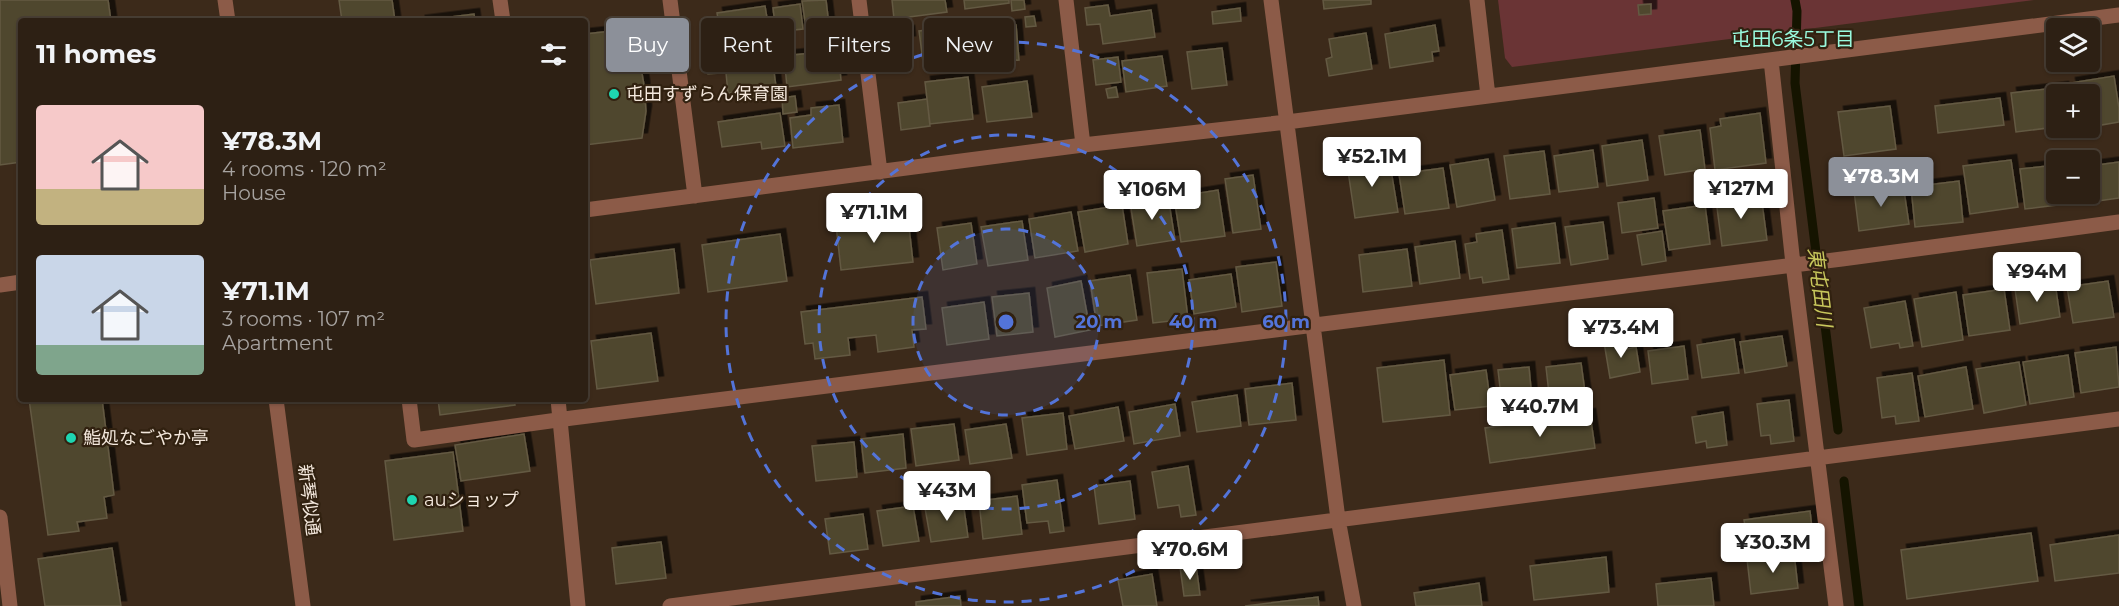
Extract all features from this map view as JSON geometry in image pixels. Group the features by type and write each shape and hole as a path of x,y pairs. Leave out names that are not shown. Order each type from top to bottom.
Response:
{"street":[{"path":"225,0 228,18"},
{"path":"500,0 503,18"},
{"path":"670,0 695,196"},
{"path":"859,0 880,172"},
{"path":"1066,0 1083,145"},
{"path":"1271,0 1338,519 1353,606"},
{"path":"1477,0 1488,96"},
{"path":"588,210 2119,15"},
{"path":"1771,60 1793,264 1836,606"},
{"path":"409,402 414,440 2119,222"},
{"path":"0,285 18,282"},
{"name":"新琴似通","path":"276,402 303,606"},
{"path":"558,402 578,606"},
{"path":"670,606 2119,419"},
{"path":"0,518 10,606"}],"shaded area":[{"path":"1498,0 2034,0 1512,67 1505,58"}],"building":[{"path":"0,0 108,0 111,18 18,18 18,162 0,165"},
{"path":"339,0 392,0 395,18 342,18"},
{"path":"826,0 828,18 806,18 806,28 802,1"},
{"path":"892,0 945,0 947,12 894,18"},
{"path":"964,0 1009,0 1009,3 965,9"},
{"path":"1011,0 1024,0 1025,9 1012,11"},
{"path":"1323,0 1371,0 1371,4 1324,9"},
{"path":"800,4 803,29 794,30 794,18 774,18 773,8"},
{"path":"1651,4 1651,14 1639,15 1638,5"},
{"path":"1108,5 1110,16 1151,10 1155,37 1103,44 1100,24 1087,25 1085,8"},
{"path":"765,6 767,18 718,18 717,13"},
{"path":"1240,8 1241,21 1213,24 1212,12"},
{"path":"474,14 475,18 443,18"},
{"path":"1034,16 1036,26 1026,27 1025,17"},
{"path":"1014,25 1016,25 1019,60 1014,61"},
{"path":"1435,25 1439,51 1432,52 1433,61 1390,68 1385,34"},
{"path":"924,30 924,69 919,31"},
{"path":"606,32 606,72 642,72 646,111 642,138 588,145 588,34"},
{"path":"1366,33 1372,69 1329,76 1326,59 1332,57 1329,39"},
{"path":"1222,48 1227,85 1192,89 1187,52"},
{"path":"806,54 806,72 840,72 841,80 787,87 786,72 794,72 794,55"},
{"path":"1162,56 1167,86 1126,92 1122,61"},
{"path":"1118,57 1121,82 1096,85 1093,60"},
{"path":"726,72 774,72 777,94 739,99 738,92 728,93"},
{"path":"2114,76 2119,122 2100,125 2100,84 2070,83"},
{"path":"968,77 973,119 930,124 925,82"},
{"path":"1027,81 1032,117 987,122 982,87"},
{"path":"1116,87 1118,97 1108,98 1106,89"},
{"path":"2046,89 2046,128 2016,132 2011,93"},
{"path":"795,96 797,112 783,114 782,98"},
{"path":"2000,98 2004,125 1938,133 1935,106"},
{"path":"927,99 930,126 901,130 898,103"},
{"path":"839,105 843,142 793,148 790,118 811,115 811,108"},
{"path":"1890,106 1896,149 1844,156 1838,112"},
{"path":"780,113 785,146 762,149 761,142 722,147 718,122"},
{"path":"1760,113 1766,163 1715,170 1710,128 1721,126 1720,119"},
{"path":"1700,130 1705,169 1665,175 1659,136"},
{"path":"1642,140 1648,180 1607,186 1602,146"},
{"path":"1593,150 1598,187 1559,192 1554,156"},
{"path":"1544,151 1550,194 1510,199 1504,156"},
{"path":"1389,158 1398,212 1355,218 1347,164"},
{"path":"1488,159 1495,200 1457,207 1450,165"},
{"path":"2011,160 2018,207 1970,214 1963,166"},
{"path":"2119,162 2119,198 2100,201 2100,165"},
{"path":"2046,166 2046,204 2066,204 2025,209 2020,169"},
{"path":"1443,168 1449,208 1405,214 1399,174"},
{"path":"1253,175 1261,229 1233,233 1225,179"},
{"path":"1959,181 1963,222 1915,227 1911,187"},
{"path":"1903,184 1909,224 1859,231 1854,191"},
{"path":"1218,190 1225,236 1181,242 1174,197"},
{"path":"1761,195 1767,240 1722,246 1716,200"},
{"path":"1168,196 1175,240 1137,246 1130,202"},
{"path":"1654,198 1658,228 1622,233 1618,203"},
{"path":"1122,205 1128,244 1085,252 1078,212"},
{"path":"1705,205 1710,244 1669,250 1663,211"},
{"path":"1071,212 1078,251 1035,258 1029,219"},
{"path":"908,218 913,262 841,270 836,225"},
{"path":"1022,221 1028,260 988,266 981,227"},
{"path":"1603,222 1608,259 1571,265 1565,227"},
{"path":"971,223 977,264 943,270 937,228"},
{"path":"1555,223 1560,263 1517,268 1512,229"},
{"path":"1502,230 1509,279 1483,283 1482,277 1470,279 1465,244 1477,242 1476,234"},
{"path":"1662,231 1666,261 1642,265 1637,235"},
{"path":"780,234 787,281 708,292 702,245"},
{"path":"1455,241 1460,278 1420,284 1415,247"},
{"path":"674,249 679,293 596,304 590,260"},
{"path":"1407,249 1412,286 1363,292 1359,255"},
{"path":"1276,262 1282,306 1242,312 1236,267"},
{"path":"1182,269 1188,319 1153,323 1147,273"},
{"path":"1231,274 1236,307 1194,314 1189,280"},
{"path":"1130,275 1137,320 1097,326 1090,281"},
{"path":"1081,281 1090,330 1055,337 1047,288"},
{"path":"2108,281 2114,317 2073,323 2067,287"},
{"path":"2055,283 2060,317 2020,324 2015,289"},
{"path":"2004,289 2010,330 1969,336 1963,295"},
{"path":"1956,292 1963,340 1922,347 1914,299"},
{"path":"1029,293 1033,332 997,336 992,297"},
{"path":"922,297 926,329 912,330 914,347 878,352 876,335 848,338 850,355 815,359 813,343 805,344 801,312"},
{"path":"1905,301 1913,346 1900,348 1899,343 1871,348 1864,308"},
{"path":"984,302 989,339 947,345 942,308"},
{"path":"651,333 658,381 597,389 591,341"},
{"path":"1782,336 1787,366 1745,373 1740,342"},
{"path":"1625,338 1627,349 1636,347 1640,372 1610,378 1604,342"},
{"path":"1734,339 1739,373 1702,378 1697,345"},
{"path":"1684,346 1688,379 1652,384 1648,351"},
{"path":"2116,347 2119,387 2081,393 2075,353"},
{"path":"2068,355 2074,397 2030,404 2023,362"},
{"path":"1444,360 1450,415 1383,422 1377,368"},
{"path":"2019,362 2026,405 1984,413 1976,369"},
{"path":"1581,363 1586,399 1550,403 1546,367"},
{"path":"1529,367 1533,410 1503,414 1498,370"},
{"path":"1966,367 1973,409 1925,417 1918,376"},
{"path":"1486,370 1491,406 1455,410 1450,375"},
{"path":"1912,373 1919,421 1896,424 1895,416 1882,418 1877,378"},
{"path":"1292,383 1296,420 1249,425 1245,389"},
{"path":"1237,395 1241,426 1197,432 1192,402"},
{"path":"1789,400 1794,441 1771,444 1770,435 1761,436 1757,404"},
{"path":"29,402 102,402 114,495 104,497 107,518 77,522 79,531 48,535"},
{"path":"438,402 514,402 515,405 440,415"},
{"path":"1175,404 1180,436 1134,444 1129,412"},
{"path":"1118,407 1124,441 1075,449 1069,416"},
{"path":"1723,412 1727,445 1707,448 1706,441 1696,443 1692,417"},
{"path":"1063,413 1067,449 1027,455 1022,418"},
{"path":"1590,414 1595,448 1490,463 1485,428"},
{"path":"954,424 959,460 916,466 911,429"},
{"path":"1006,424 1012,458 970,464 965,430"},
{"path":"524,434 530,471 461,481 455,445"},
{"path":"903,434 906,468 865,473 861,439"},
{"path":"854,442 857,477 816,481 812,446"},
{"path":"453,452 463,531 394,540 385,461"},
{"path":"1188,466 1196,515 1181,517 1179,505 1158,508 1152,472"},
{"path":"1057,480 1064,531 1050,533 1048,521 1027,523 1022,485"},
{"path":"1130,481 1135,519 1099,524 1094,486"},
{"path":"1017,496 1022,534 983,539 979,501"},
{"path":"963,502 968,537 931,542 925,508"},
{"path":"913,506 919,541 883,546 877,511"},
{"path":"1810,511 1813,537 1748,546 1744,520"},
{"path":"863,514 868,549 830,554 825,519"},
{"path":"2031,533 2038,581 1907,599 1901,550"},
{"path":"2119,535 2119,573 2055,581 2050,545"},
{"path":"661,542 666,578 616,584 612,548"},
{"path":"112,548 121,606 45,606 38,559"},
{"path":"1794,553 1798,588 1751,594 1747,559"},
{"path":"1606,557 1609,592 1534,600 1530,566"},
{"path":"1196,565 1200,595 1184,596 1180,567"},
{"path":"1152,574 1157,606 1123,606 1118,580"},
{"path":"1711,578 1714,606 1658,606 1656,584"},
{"path":"1479,583 1482,606 1416,606 1414,593"},
{"path":"960,596 961,606 916,606 916,602"},
{"path":"1318,597 1319,606 1245,606"}],"waterway":[{"name":"東屯田川","path":"1795,0 1797,11 1795,83 1838,430"},
{"name":"東屯田川","path":"1844,481 1859,606"}],"place":[{"name":"屯田すずらん保育園","path":"614,94"},
{"name":"鮨処なごやか亭","path":"71,438"},
{"name":"auショップ","path":"412,500"}],"district":[{"name":"屯田6条5丁目","path":"1793,39"}]}
